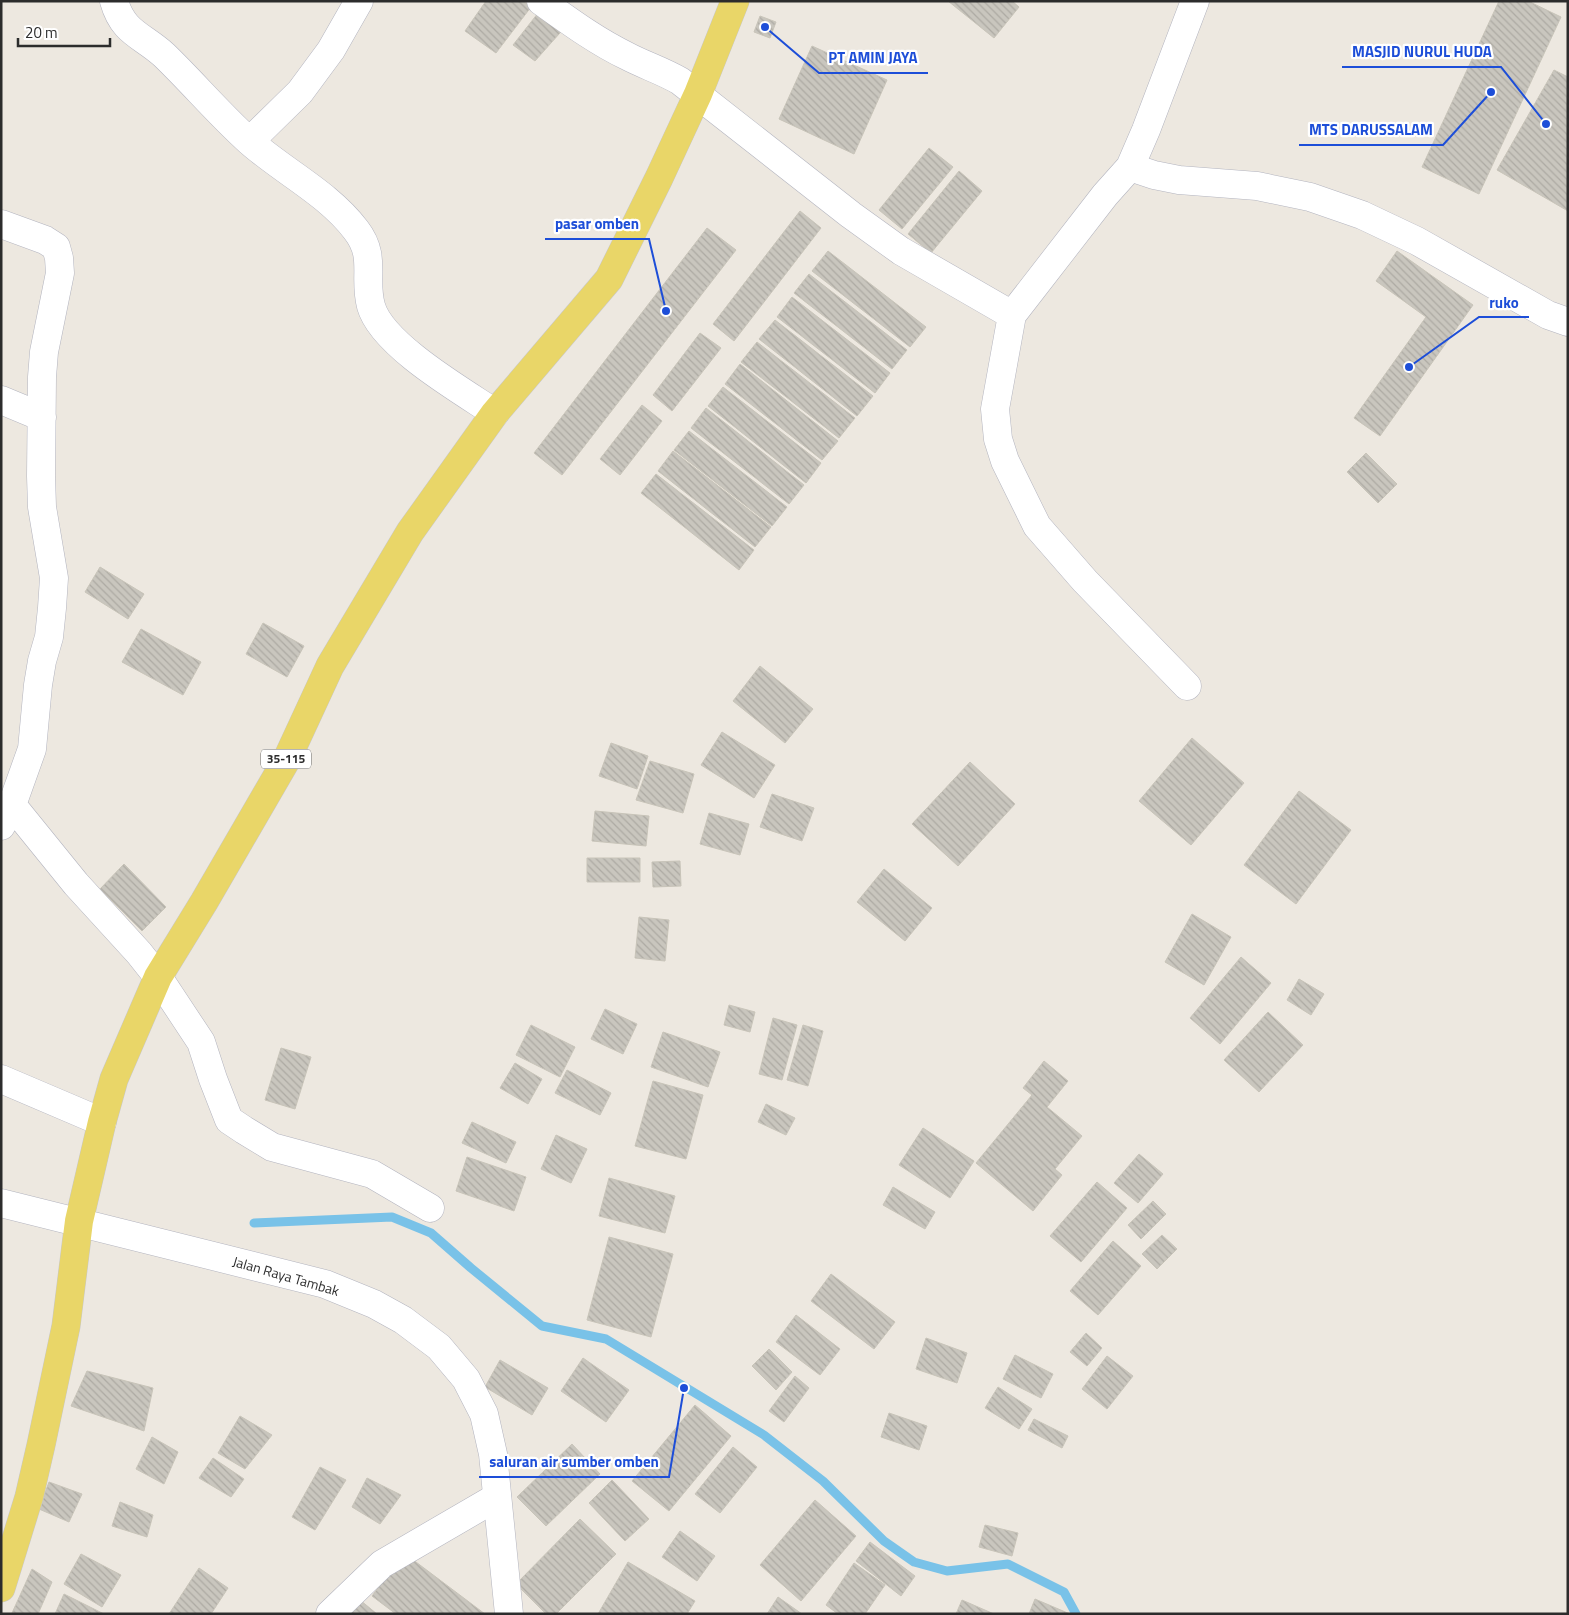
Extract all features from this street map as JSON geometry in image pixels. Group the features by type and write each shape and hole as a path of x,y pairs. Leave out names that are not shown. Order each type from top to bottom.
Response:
{"main road":[{"name":"35-115","path":"1,1588 29,1497 41,1444 66,1326 79,1221 102,1122 114,1079 158,977 287,759 330,666 410,532 495,413 609,279 660,178 698,94 735,1"}],"street":[{"path":"114,1 118,14 132,33 162,54 250,141 332,204 356,230 367,247 371,307 381,326 423,365 495,413"},
{"path":"250,141 300,92 331,50 359,1"},
{"path":"541,1 585,32 628,57 667,74 698,94 851,215 901,251 1012,315"},
{"path":"1186,686 1085,581 1037,526 1006,461 998,439 995,409 1012,315 1100,202 1130,167 1196,1"},
{"path":"1130,167 1154,175 1179,180 1257,186 1310,197 1362,215 1417,241 1548,315 1568,322"},
{"path":"1,224 45,240 56,247 60,272 44,352 42,377 40,476 42,507 54,578 52,608 49,637 38,685 32,749 7,816 76,884 140,953 158,977 201,1042 213,1079 230,1120 272,1147 372,1174 430,1208"},
{"path":"1,400 42,417"},
{"path":"1,1079 102,1122"},
{"name":"Jalan Raya Tambak","path":"1,1203 325,1284 374,1304 403,1320 439,1347 466,1379 484,1414 493,1454 509,1614"},
{"path":"330,1614 382,1564 497,1497"}],"building":[{"path":"486,1 523,1 531,7 496,53 465,31"},
{"path":"948,1 1012,1 1019,7 994,38"},
{"path":"1499,1 1528,1 1561,17 1479,194 1422,167"},
{"path":"542,8 567,25 535,61 513,45"},
{"path":"760,16 776,22 770,38 754,32"},
{"path":"812,46 887,80 854,154 779,119"},
{"path":"1554,70 1568,77 1568,211 1497,170"},
{"path":"929,148 953,167 902,229 879,210"},
{"path":"959,171 982,191 931,253 908,234"},
{"path":"800,211 821,228 734,341 713,324"},
{"path":"707,228 736,250 562,475 534,453"},
{"path":"828,251 926,327 910,347 812,271"},
{"path":"1397,251 1473,305 1380,436 1354,418 1426,317 1376,281"},
{"path":"809,274 907,350 892,369 794,293"},
{"path":"792,297 890,373 875,393 777,317"},
{"path":"775,320 873,396 857,416 759,339"},
{"path":"700,333 721,348 672,411 653,395"},
{"path":"757,342 855,418 839,438 741,362"},
{"path":"740,364 838,441 822,460 725,384"},
{"path":"723,387 821,463 806,483 708,406"},
{"path":"642,405 662,421 620,475 600,459"},
{"path":"706,408 804,485 789,504 691,428"},
{"path":"689,431 787,507 772,526 674,450"},
{"path":"673,451 771,527 755,547 658,471"},
{"path":"1366,453 1397,484 1378,503 1347,472"},
{"path":"656,474 754,550 739,570 641,493"},
{"path":"100,567 144,594 128,619 85,592"},
{"path":"263,623 304,646 287,677 246,654"},
{"path":"141,629 201,662 183,695 122,662"},
{"path":"760,666 813,709 785,743 733,701"},
{"path":"722,732 775,765 754,798 701,765"},
{"path":"1192,738 1244,783 1191,845 1139,801"},
{"path":"611,743 648,756 637,789 599,776"},
{"path":"650,761 694,774 683,813 636,800"},
{"path":"970,762 1015,804 958,866 912,824"},
{"path":"1299,791 1351,830 1296,904 1244,865"},
{"path":"772,794 814,808 802,841 760,827"},
{"path":"595,811 649,816 646,846 592,841"},
{"path":"709,813 749,824 740,855 700,844"},
{"path":"587,858 640,858 640,882 587,882"},
{"path":"680,861 681,886 653,887 652,862"},
{"path":"124,864 166,907 142,931 100,889"},
{"path":"884,869 932,908 905,941 857,902"},
{"path":"1192,914 1231,937 1204,985 1165,962"},
{"path":"639,917 669,920 665,961 635,958"},
{"path":"1241,957 1271,983 1220,1044 1190,1018"},
{"path":"1299,979 1324,994 1311,1015 1287,1000"},
{"path":"729,1005 755,1012 750,1032 724,1025"},
{"path":"605,1009 637,1024 623,1054 591,1039"},
{"path":"1268,1012 1303,1045 1259,1092 1224,1060"},
{"path":"773,1018 797,1025 782,1080 759,1074"},
{"path":"531,1025 575,1047 560,1077 516,1055"},
{"path":"803,1025 823,1031 808,1086 787,1080"},
{"path":"663,1032 720,1052 708,1087 651,1067"},
{"path":"281,1048 311,1057 295,1109 265,1100"},
{"path":"1044,1061 1068,1081 1047,1107 1082,1136 1055,1169 1062,1175 1033,1211 976,1163 1032,1095 1023,1088"},
{"path":"515,1063 542,1079 528,1104 500,1088"},
{"path":"567,1070 611,1093 600,1115 555,1093"},
{"path":"653,1081 703,1095 686,1159 635,1146"},
{"path":"766,1104 795,1118 786,1135 758,1122"},
{"path":"472,1122 516,1142 506,1163 462,1143"},
{"path":"923,1128 974,1161 950,1198 899,1165"},
{"path":"556,1135 587,1149 571,1183 541,1169"},
{"path":"1139,1154 1163,1174 1138,1203 1114,1183"},
{"path":"467,1157 526,1177 514,1211 456,1191"},
{"path":"609,1178 675,1196 665,1233 599,1216"},
{"path":"1097,1182 1127,1208 1081,1262 1050,1236"},
{"path":"893,1187 935,1212 925,1229 883,1205"},
{"path":"1153,1201 1166,1214 1141,1239 1128,1225"},
{"path":"1162,1235 1177,1249 1157,1269 1142,1254"},
{"path":"609,1237 673,1254 651,1337 587,1320"},
{"path":"1113,1241 1141,1266 1098,1315 1070,1291"},
{"path":"831,1274 895,1322 874,1349 811,1301"},
{"path":"796,1315 840,1349 820,1375 776,1342"},
{"path":"1086,1333 1102,1348 1087,1366 1070,1352"},
{"path":"926,1338 967,1353 957,1383 916,1369"},
{"path":"769,1349 792,1372 776,1390 752,1366"},
{"path":"1015,1355 1053,1374 1041,1398 1003,1379"},
{"path":"1107,1356 1133,1376 1107,1409 1082,1389"},
{"path":"583,1358 629,1390 606,1422 561,1391"},
{"path":"500,1360 548,1388 532,1415 485,1387"},
{"path":"87,1371 153,1388 144,1431 71,1406"},
{"path":"795,1376 809,1388 784,1422 769,1411"},
{"path":"998,1387 1032,1409 1019,1429 985,1408"},
{"path":"695,1405 731,1436 669,1511 632,1481"},
{"path":"889,1413 927,1426 919,1450 881,1437"},
{"path":"240,1416 272,1435 245,1469 218,1453"},
{"path":"1034,1419 1068,1436 1062,1448 1028,1430"},
{"path":"152,1437 178,1452 164,1484 136,1469"},
{"path":"572,1444 600,1474 546,1526 517,1497"},
{"path":"733,1447 757,1467 720,1513 695,1494"},
{"path":"213,1458 244,1479 231,1497 199,1478"},
{"path":"320,1467 346,1480 315,1530 292,1517"},
{"path":"367,1478 401,1495 380,1524 352,1507"},
{"path":"612,1480 649,1519 625,1541 589,1503"},
{"path":"49,1482 82,1494 69,1522 39,1509"},
{"path":"815,1500 856,1536 801,1601 760,1565"},
{"path":"120,1502 153,1515 147,1537 112,1526"},
{"path":"580,1519 616,1554 556,1614 546,1614 516,1584"},
{"path":"985,1525 1018,1533 1012,1556 979,1547"},
{"path":"680,1531 715,1556 697,1581 662,1557"},
{"path":"870,1542 915,1576 901,1596 856,1561"},
{"path":"404,1553 485,1614 396,1614 372,1596"},
{"path":"81,1554 121,1575 102,1607 64,1584"},
{"path":"628,1562 695,1601 687,1614 598,1614"},
{"path":"854,1563 885,1585 865,1614 838,1614 826,1605"},
{"path":"199,1568 228,1588 211,1614 169,1614"},
{"path":"32,1569 52,1582 38,1614 12,1613"},
{"path":"64,1594 104,1614 55,1614"},
{"path":"778,1597 802,1614 767,1614"},
{"path":"1035,1599 1070,1614 1029,1614"},
{"path":"360,1600 377,1614 350,1614"},
{"path":"962,1600 994,1614 956,1614"}],"waterway":[{"path":"254,1223 392,1217 431,1233 542,1326 606,1339 764,1435 823,1481 884,1541 914,1562 947,1571 1008,1564 1064,1592 1076,1614"}],"place":[{"name":"PT AMIN JAYA","path":"765,27"},
{"name":"MTS DARUSSALAM","path":"1491,92"},
{"name":"MASJID NURUL HUDA","path":"1546,124"},
{"name":"pasar omben","path":"666,311"},
{"name":"ruko","path":"1409,367"},
{"name":"saluran air sumber omben","path":"684,1388"}]}
